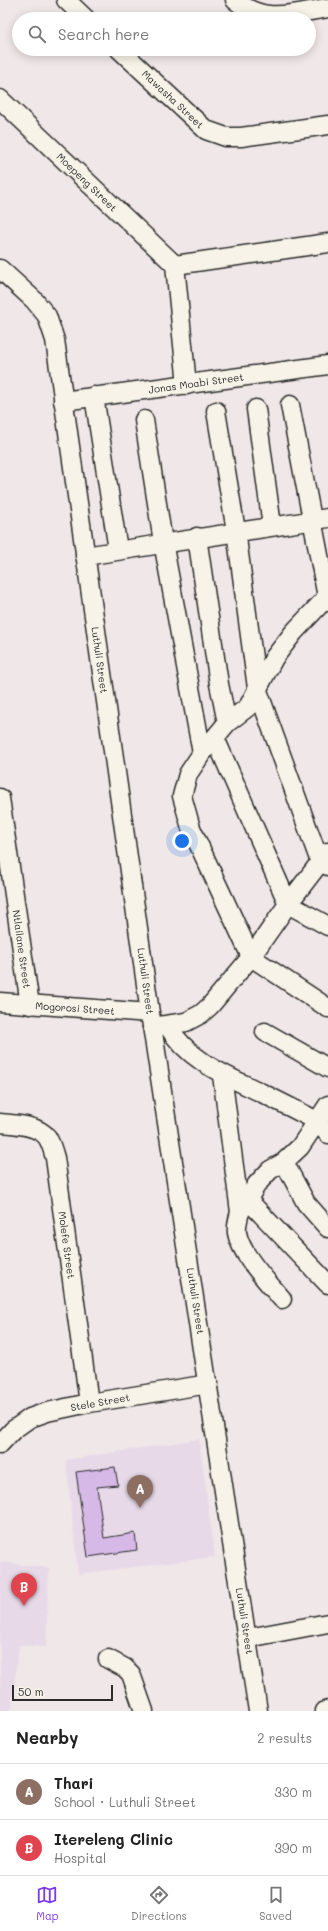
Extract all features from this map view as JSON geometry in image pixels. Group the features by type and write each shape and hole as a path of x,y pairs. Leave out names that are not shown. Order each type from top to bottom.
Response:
{"street":[{"path":"66,0 79,12"},
{"path":"235,0 243,7 255,12"},
{"path":"296,12 328,8"},
{"name":"Mawasha Street","path":"127,56 206,130 214,134 226,137 241,137 328,125"},
{"name":"Moepeng Street","path":"0,98 175,265"},
{"path":"187,385 175,265 328,243"},
{"name":"Luthuli Street","path":"0,269 34,300 47,316 54,340 85,556 157,1022 258,1711"},
{"name":"Jonas Moabi Street","path":"63,401 328,365"},
{"path":"94,396 118,550"},
{"path":"290,405 320,519 327,599 294,632 274,658 248,707 227,723 202,753 188,774 182,796 184,808 191,828 251,957 328,1008"},
{"path":"256,409 272,526"},
{"path":"216,411 236,531 257,688 325,860"},
{"path":"144,420 163,542 202,753"},
{"path":"85,556 163,542 320,519"},
{"path":"197,537 219,684 227,723"},
{"path":"215,738 288,904 328,926"},
{"name":"Ntlailane Street","path":"0,798 30,1005"},
{"name":"Mogorosi Street","path":"0,1002 157,1022 186,1022 201,1014 219,996 251,957 288,904 325,860"},
{"path":"157,1022 183,1046 222,1075 322,1127"},
{"path":"265,1032 328,1068"},
{"path":"222,1075 243,1205 328,1284"},
{"path":"282,1299 242,1245 237,1228 243,1205 257,1184 270,1170 284,1162 322,1127 328,1105"},
{"name":"Molefe Street","path":"0,1123 27,1126 38,1130 47,1137 51,1145 89,1403"},
{"path":"284,1162 306,1203 328,1228"},
{"name":"Stele Street","path":"0,1444 13,1430 30,1418 89,1403 209,1384"},
{"path":"248,1638 328,1623"},
{"path":"108,1659 125,1668 131,1674 144,1711"}],"shaded area":[{"path":"199,1439 215,1557 78,1574 66,1460"},
{"path":"0,1562 49,1568 46,1647 19,1645 11,1711 0,1711"}],"building":[{"path":"115,1467 118,1485 97,1487 104,1538 135,1533 137,1550 88,1557 76,1472"}],"place":[{"name":"Thari","path":"140,1508"},
{"name":"Itereleng Clinic","path":"24,1606"}]}
